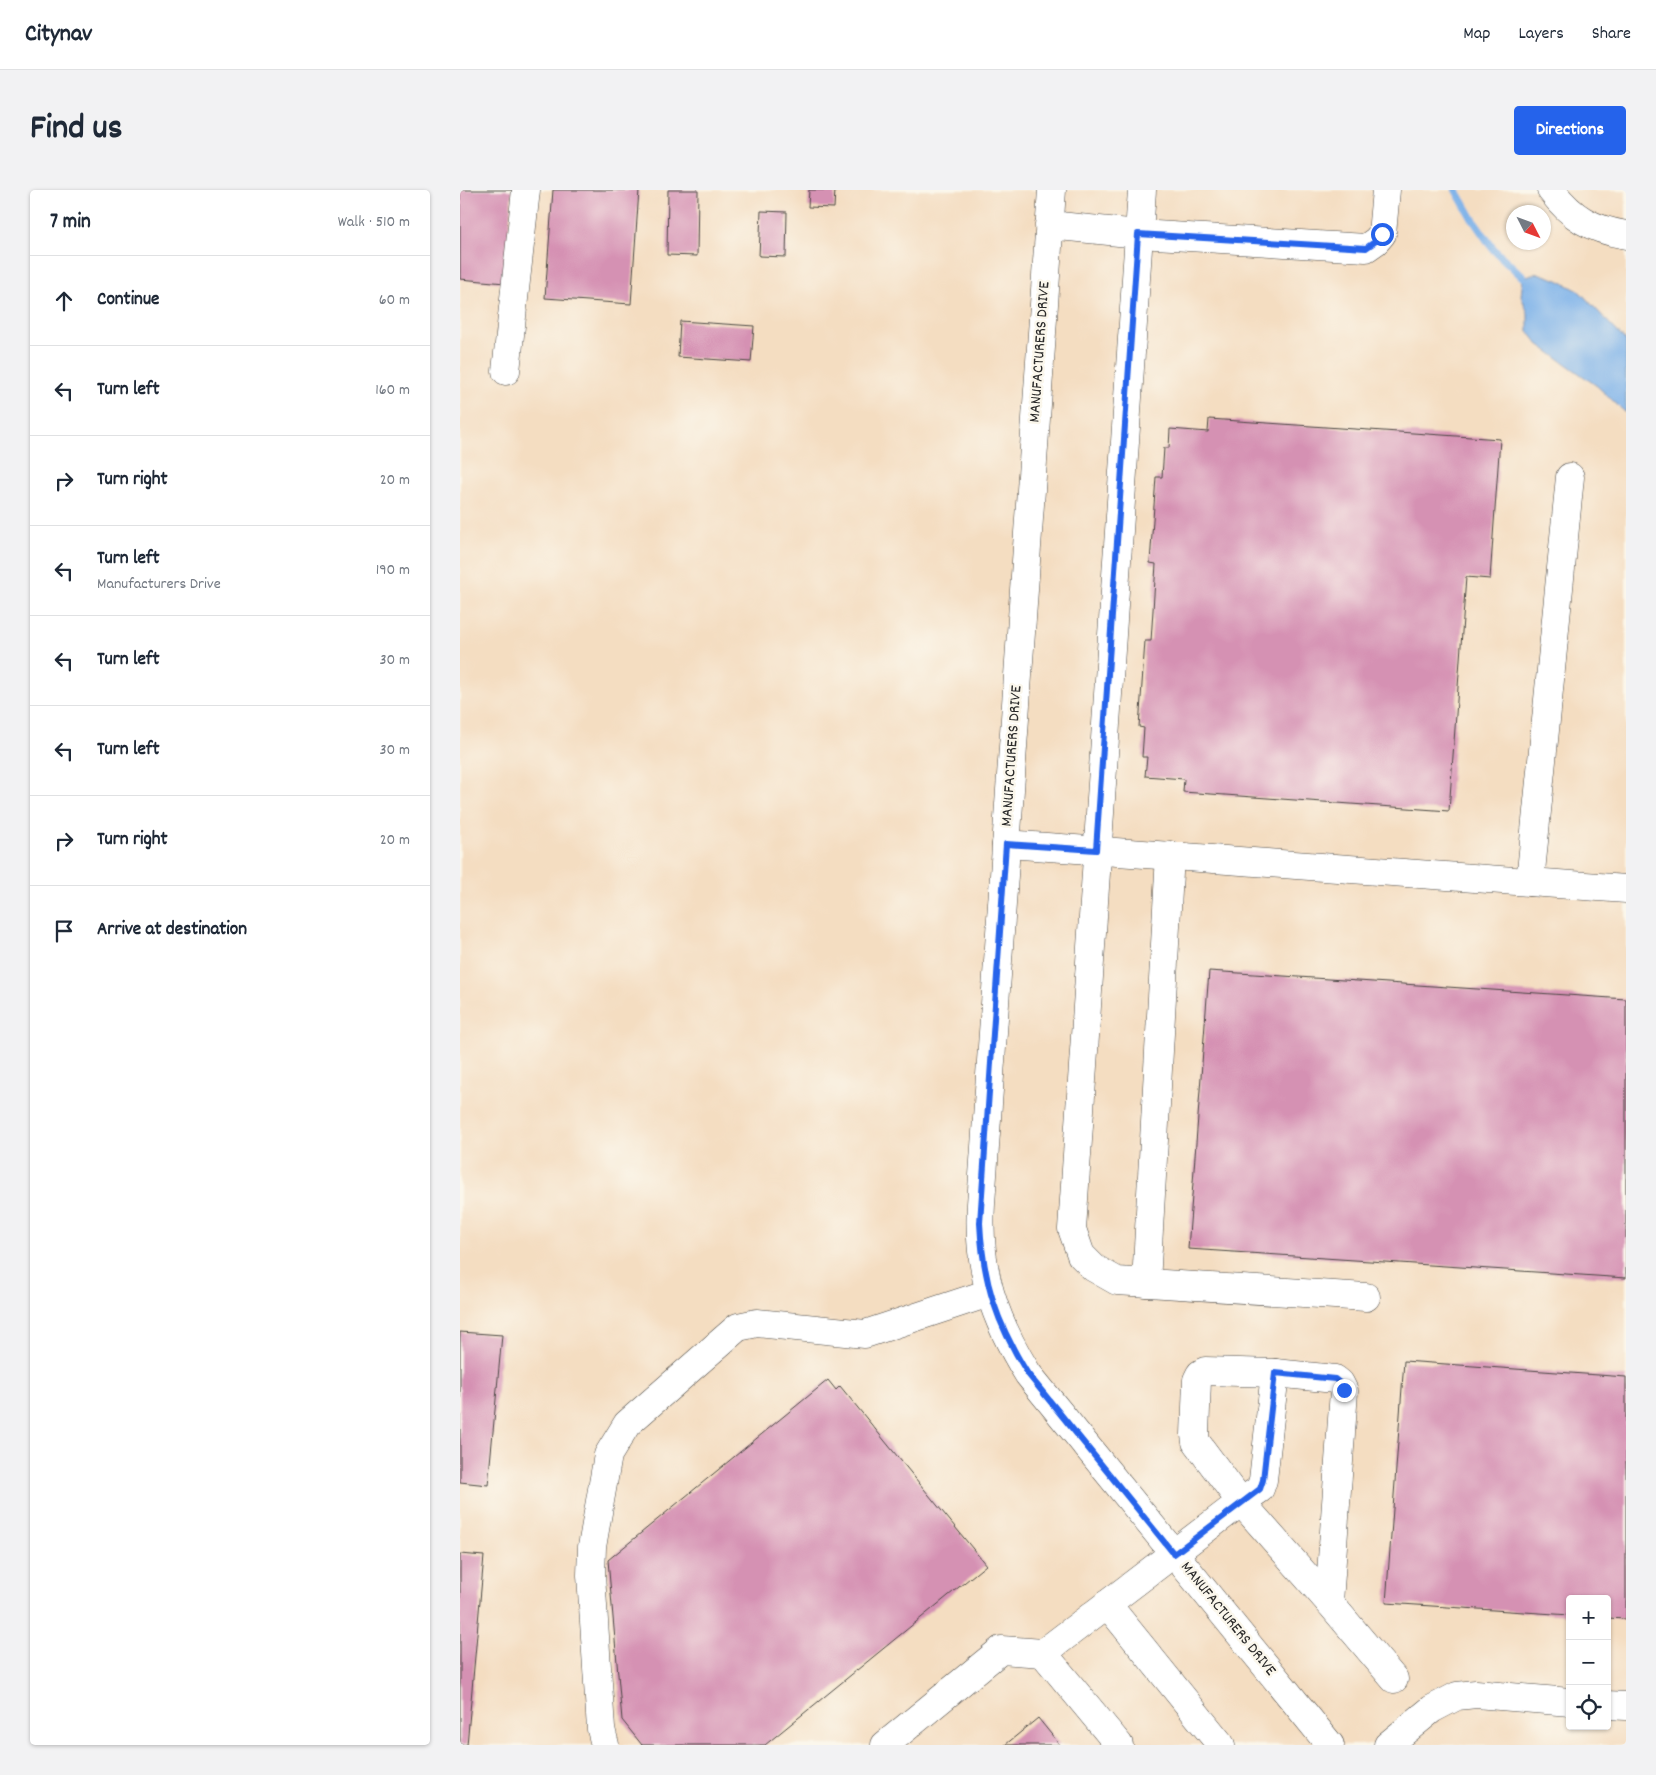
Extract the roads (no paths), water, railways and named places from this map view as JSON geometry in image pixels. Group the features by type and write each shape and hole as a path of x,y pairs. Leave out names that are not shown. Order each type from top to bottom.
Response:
{"street":[{"path":"506,370 526,190"},
{"name":"MANUFACTURERS DRIVE","path":"1052,190 980,1223 983,1263 989,1293 1005,1334 1028,1374 1330,1745"},
{"path":"1142,190 1096,850 1072,1229 1081,1255 1094,1268 1117,1281 1366,1297"},
{"path":"1049,224 1138,234 1366,248 1382,234 1386,190"},
{"path":"1551,190 1578,219 1595,228 1626,235"},
{"path":"1530,882 1570,477"},
{"path":"1006,844 1626,889"},
{"path":"1146,1283 1170,855"},
{"path":"605,1745 601,1729 594,1623 591,1575 592,1548 608,1455 627,1424 738,1327 757,1323 865,1334 989,1293"},
{"path":"1328,1602 1344,1390 1335,1379 1275,1373 1205,1371 1200,1374 1197,1380 1194,1435 1196,1442 1241,1502 1394,1679"},
{"path":"885,1745 1002,1650 1043,1653 1260,1489 1263,1480 1275,1373"},
{"path":"1107,1604 1222,1745"},
{"path":"1043,1653 1118,1745"},
{"path":"1388,1745 1432,1709 1457,1696 1476,1694 1566,1702"},
{"path":"1611,1705 1626,1706"}],"water":[{"path":"1538,273 1558,280 1579,291 1626,341 1626,413 1597,386 1538,344 1528,331 1528,313 1521,296 1523,277"}],"waterway":[{"path":"1456,190 1494,250 1523,277"}]}
